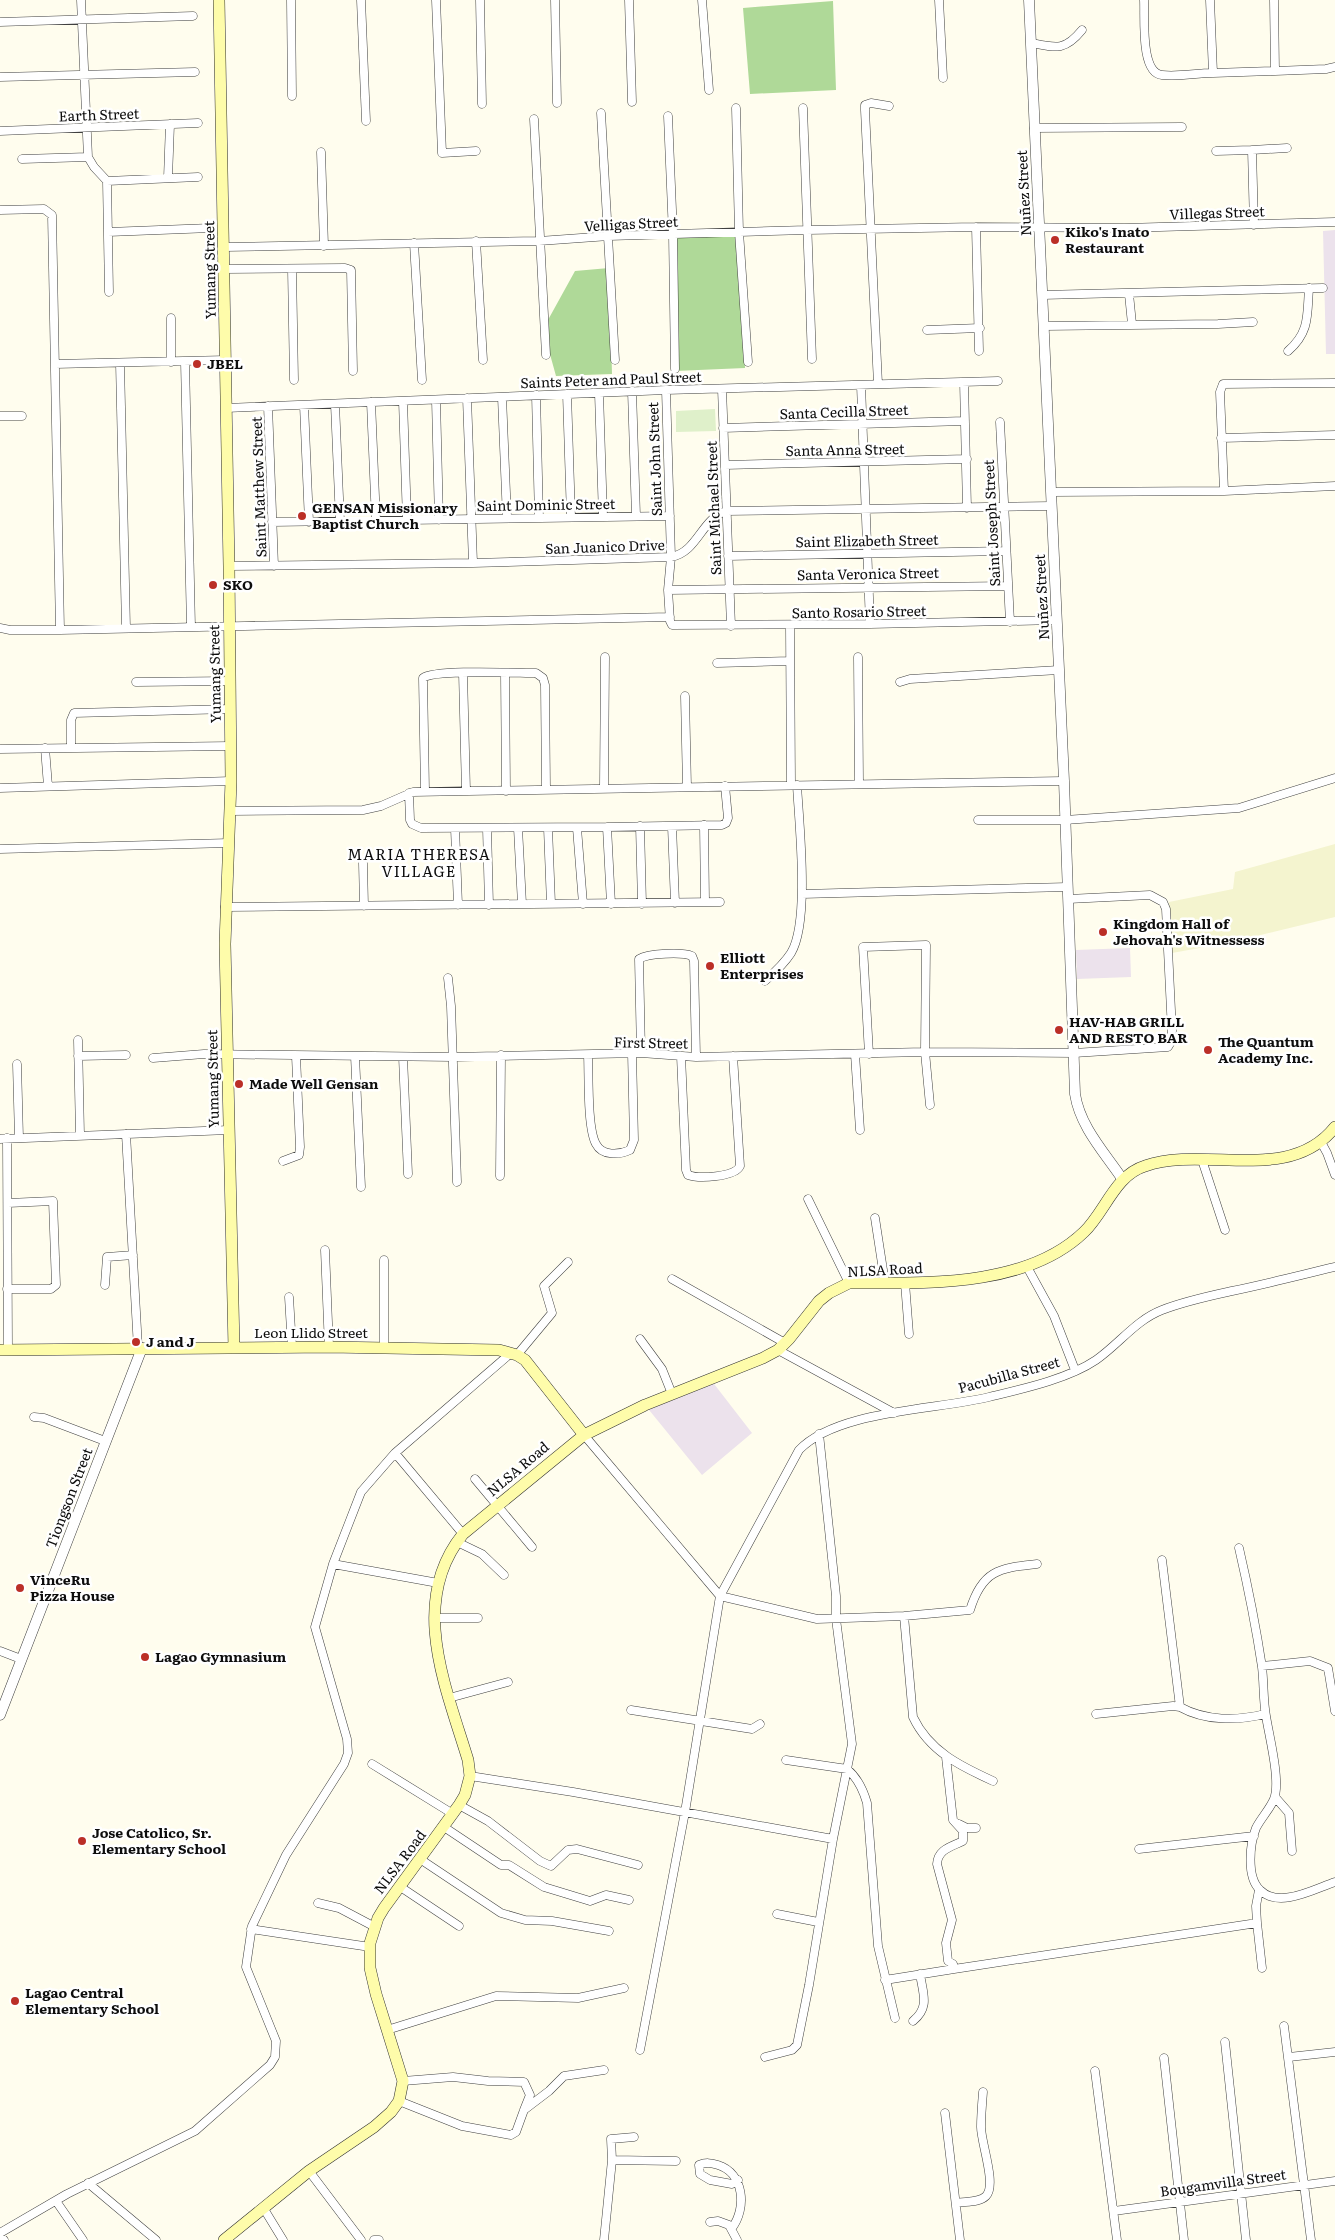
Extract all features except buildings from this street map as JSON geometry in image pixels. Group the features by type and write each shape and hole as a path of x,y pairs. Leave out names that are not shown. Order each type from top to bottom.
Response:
{"main road":[{"name":"Yumang Street","path":"219,0 230,566 231,781 225,907 234,1348"},
{"name":"NLSA Road","path":"399,2102 403,2081 372,1978 370,1947 375,1927 384,1908 456,1810 465,1795 470,1776 468,1760 449,1698 436,1643 434,1618 438,1583 446,1560 460,1538 584,1435 672,1394 749,1365 781,1346 819,1301 829,1293 849,1284 958,1280 1002,1272 1026,1265 1050,1256 1075,1240 1097,1216 1123,1180 1143,1166 1174,1160 1276,1159 1298,1153 1321,1142 1335,1127"},
{"name":"Leon Llido Street","path":"4,1350 384,1347 485,1349 514,1354"},
{"path":"514,1354 525,1360 584,1435"},
{"path":"224,2240 309,2171 374,2127 399,2102"}],"street":[{"path":"81,0 88,157 94,167 107,181 109,292"},
{"path":"291,0 292,96"},
{"path":"361,0 366,121"},
{"path":"436,0 442,153 476,151"},
{"path":"480,0 482,104"},
{"path":"555,0 557,103"},
{"path":"629,0 632,102"},
{"path":"702,0 709,90"},
{"path":"939,0 943,78"},
{"name":"Nuñez Street","path":"1029,0 1066,820 1076,1094 1080,1114 1123,1180"},
{"path":"1144,0 1146,58 1152,70 1161,75 1326,69 1335,67"},
{"path":"1210,0 1213,73"},
{"path":"1274,0 1275,71"},
{"path":"0,22 193,16"},
{"path":"1032,43 1063,47 1073,41 1082,30"},
{"path":"0,77 195,72"},
{"path":"878,384 869,229 865,105 871,103 889,106"},
{"path":"736,108 739,232 748,362"},
{"path":"803,108 812,359"},
{"path":"601,113 615,360"},
{"path":"668,116 673,234 674,368"},
{"path":"534,119 546,355"},
{"path":"168,178 170,124"},
{"name":"Earth Street","path":"0,131 198,124"},
{"path":"1034,128 1182,128"},
{"path":"1216,151 1287,148"},
{"path":"1252,150 1254,225"},
{"path":"321,152 324,246"},
{"path":"22,159 88,157"},
{"path":"107,181 198,177"},
{"path":"0,210 44,209 52,215 60,630"},
{"name":"Villegas Street","path":"1039,227 1125,228 1335,222"},
{"path":"976,227 980,328 979,351"},
{"name":"Velligas Street","path":"224,247 539,241 609,236 807,230 1039,227"},
{"path":"108,232 211,228"},
{"path":"476,241 483,360"},
{"path":"414,243 422,380"},
{"path":"225,269 345,268 351,270 353,372"},
{"path":"292,269 294,380"},
{"path":"1288,351 1302,336 1307,315 1309,288"},
{"path":"1042,295 1323,288"},
{"path":"1130,294 1132,324"},
{"path":"170,318 171,362"},
{"path":"1044,326 1254,322"},
{"path":"927,330 980,328"},
{"path":"55,364 226,360"},
{"path":"185,362 191,627"},
{"path":"120,363 126,628"},
{"name":"Saints Peter and Paul Street","path":"226,408 722,388 998,381"},
{"path":"964,382 967,508"},
{"path":"1224,491 1220,389 1223,384 1335,383"},
{"path":"861,385 870,624"},
{"name":"Saint Michael Street","path":"722,388 731,626"},
{"name":"Saint John Street","path":"666,390 671,557 668,590 670,617"},
{"path":"632,392 636,516"},
{"path":"599,393 603,517"},
{"path":"567,394 571,517"},
{"path":"536,396 539,518"},
{"path":"502,397 507,518"},
{"path":"468,398 473,563"},
{"path":"436,400 439,520"},
{"path":"403,401 407,520"},
{"path":"371,402 376,521"},
{"path":"335,404 340,521"},
{"path":"304,405 309,522"},
{"name":"Saint Matthew Street","path":"268,406 274,566"},
{"path":"0,416 22,416"},
{"name":"Santa Cecilla Street","path":"723,428 965,421"},
{"name":"Saint Joseph Street","path":"1000,422 1010,622"},
{"path":"1221,438 1335,435"},
{"name":"Santa Anna Street","path":"725,465 967,459"},
{"path":"1051,492 1224,491 1335,486"},
{"path":"726,511 1052,506"},
{"name":"San Juanico Drive","path":"230,566 473,563 671,557 680,556 689,550 715,516 726,511"},
{"name":"Saint Dominic Street","path":"272,522 670,516"},
{"name":"Saint Elizabeth Street","path":"728,556 1006,551"},
{"name":"Santa Veronica Street","path":"668,590 869,586 1008,586"},
{"path":"0,628 10,630 60,630 670,617"},
{"name":"Santo Rosario Street","path":"670,617 671,624 674,626 1057,620"},
{"path":"765,982 791,952 795,942 802,894 794,785 790,625"},
{"path":"604,788 605,657"},
{"path":"858,657 859,784"},
{"path":"717,663 790,661"},
{"path":"900,682 910,679 1059,670"},
{"path":"426,791 423,678 431,674 463,673 536,672 543,678 545,685 546,789"},
{"path":"463,673 466,792"},
{"path":"505,673 506,791"},
{"path":"136,682 230,681"},
{"path":"685,696 687,787"},
{"path":"71,746 71,720 74,713 188,708 231,709"},
{"path":"0,749 71,746 231,746"},
{"path":"46,748 48,786"},
{"path":"978,820 1066,820 1239,808 1335,778"},
{"path":"230,811 363,810 381,806 409,793 426,791 466,792 1064,780"},
{"path":"0,788 231,781"},
{"path":"409,793 409,815 412,824 421,828 672,826 726,823 728,818 725,786"},
{"path":"704,825 705,902"},
{"path":"640,826 642,904"},
{"path":"672,826 674,903"},
{"path":"607,827 611,904"},
{"path":"455,828 458,905"},
{"path":"487,828 489,904"},
{"path":"518,828 522,904"},
{"path":"548,828 551,904"},
{"path":"577,828 583,904"},
{"path":"0,849 229,843"},
{"path":"363,863 364,906"},
{"path":"802,894 1068,886"},
{"name":"First Street","path":"153,1058 204,1054 452,1057 641,1053 681,1056 733,1056 925,1052 1074,1053 1164,1048 1170,1044 1172,1031 1166,909 1163,902 1150,896 1068,899"},
{"path":"225,907 720,902"},
{"path":"869,1054 863,947 926,945 925,1052 930,1105"},
{"path":"641,1053 639,959 647,955 682,954 692,956 694,961 696,1056"},
{"path":"448,978 451,1006 457,1182"},
{"path":"78,1040 80,1135"},
{"path":"588,1055 594,1142 598,1148 608,1153 630,1150 634,1140 632,1054"},
{"path":"855,1054 860,1130"},
{"path":"500,1176 501,1055"},
{"path":"78,1056 126,1056"},
{"path":"283,1161 299,1155 300,1148 296,1056"},
{"path":"355,1056 361,1187"},
{"path":"681,1056 686,1170 688,1175 696,1177 733,1173 740,1166 733,1056"},
{"path":"403,1057 408,1174"},
{"path":"17,1064 19,1138"},
{"path":"4,1350 8,1203 3,1139 229,1130"},
{"path":"126,1134 140,1348"},
{"path":"1321,1142 1335,1175"},
{"path":"1202,1160 1225,1230"},
{"path":"808,1199 849,1284"},
{"path":"7,1289 51,1288 56,1285 53,1201 8,1203"},
{"path":"875,1218 885,1283"},
{"path":"325,1250 329,1347"},
{"path":"105,1284 107,1257 133,1255"},
{"path":"384,1260 384,1347"},
{"path":"4,2240 0,2235 56,2201 202,2126 265,2070 275,2058 276,2041 246,1968 253,1920 286,1855 344,1764 348,1754 347,1739 315,1627 333,1564 363,1488 395,1453 514,1354 552,1313 544,1286 568,1262"},
{"path":"1026,1265 1054,1316 1076,1370"},
{"name":"Pacubilla Street","path":"640,2050 684,1812 720,1596 799,1450 819,1434 839,1426 894,1413 988,1397 1044,1382 1076,1370 1097,1359 1133,1328 1163,1310 1216,1294 1335,1267"},
{"path":"672,1278 894,1413"},
{"path":"905,1283 909,1334"},
{"path":"290,1297 292,1348"},
{"path":"640,1339 662,1369 672,1394"},
{"name":"Tiongson Street","path":"0,1715 140,1348"},
{"path":"34,1417 44,1418 105,1441"},
{"path":"764,2057 792,2050 797,2045 833,1839 852,1744 852,1731 836,1619 836,1596 819,1434"},
{"path":"584,1435 720,1596 801,1616 836,1619 904,1616 970,1610 975,1594 983,1581 996,1572 1016,1566 1037,1564"},
{"path":"395,1453 460,1538 482,1554 504,1575"},
{"path":"475,1479 532,1547"},
{"path":"1239,1548 1262,1666 1265,1714 1273,1759 1274,1797 1260,1821 1252,1844 1252,1872 1259,1890 1256,1906 1262,1968"},
{"path":"1162,1560 1180,1707"},
{"path":"333,1564 438,1583"},
{"path":"904,1616 913,1717 918,1728 928,1741 946,1757 992,1781"},
{"path":"434,1618 478,1618"},
{"path":"0,1651 21,1660"},
{"path":"1262,1666 1310,1661 1328,1668 1335,1711"},
{"path":"449,1698 508,1682"},
{"path":"1096,1714 1173,1706 1180,1707 1193,1714 1224,1718 1247,1718 1265,1714"},
{"path":"632,1710 752,1729 760,1724"},
{"path":"946,1757 953,1820 963,1831 963,1842 942,1851 937,1856 937,1864 952,1920 946,1943 948,1961 953,1964 954,1969"},
{"path":"786,1760 847,1769 854,1775 864,1790 867,1802 878,1946 895,2018"},
{"path":"372,1764 456,1810 488,1821 535,1858 551,1866 568,1850 576,1849 638,1866"},
{"path":"470,1776 833,1839"},
{"path":"1274,1797 1289,1813 1292,1852"},
{"path":"953,1820 967,1828 976,1828"},
{"path":"444,1828 501,1865 509,1865 544,1887 590,1901 606,1894 629,1900"},
{"path":"1139,1849 1254,1836"},
{"path":"420,1859 501,1913 525,1920 552,1920 609,1931"},
{"path":"1259,1890 1279,1898 1291,1897 1335,1882"},
{"path":"400,1886 459,1926"},
{"path":"318,1903 340,1908 375,1927"},
{"path":"777,1914 818,1922"},
{"path":"886,1980 1257,1923"},
{"path":"251,1929 370,1947"},
{"path":"913,2022 921,2015 925,2007 920,1974"},
{"path":"387,2030 496,1996 578,1998 624,1988"},
{"path":"1284,2026 1311,2240"},
{"path":"1225,2042 1246,2240"},
{"path":"1289,2057 1335,2052"},
{"path":"1164,2058 1184,2240"},
{"path":"524,2110 550,2090 564,2076 604,2070"},
{"path":"1094,2071 1117,2240"},
{"path":"399,2102 462,2126 511,2135 516,2132 530,2095 524,2082 488,2082 453,2077 403,2081"},
{"path":"956,2203 980,2200 988,2194 990,2177 980,2129 983,2092"},
{"path":"945,2113 960,2240"},
{"path":"604,2240 612,2160 611,2139 634,2137"},
{"path":"612,2160 676,2161"},
{"path":"732,2228 740,2212 738,2180 731,2172 721,2166 710,2163 699,2165 700,2174 710,2180 732,2184 738,2180"},
{"path":"309,2171 361,2240"},
{"name":"Bougamvilla Street","path":"1114,2211 1335,2181"},
{"path":"88,2183 156,2240"},
{"path":"56,2201 83,2240"},
{"path":"264,2209 283,2240"},
{"path":"710,2222 722,2222 732,2228 737,2240"},
{"path":"374,2240 379,2240"}],"shaded area":[{"path":"1335,230 1335,354 1326,354 1323,231"},
{"path":"1130,948 1131,977 1077,979 1076,950"},
{"path":"711,1380 752,1433 702,1475 645,1405"}],"green space":[{"path":"833,1 836,90 750,94 743,8"},
{"path":"740,234 745,368 675,371 675,236"},
{"path":"609,268 612,374 556,376 543,329 575,271"},
{"path":"715,409 716,431 676,432 676,411"},
{"path":"1335,844 1335,917 1227,943 1172,953 1169,902 1233,889 1235,872"}],"place":[{"name":"Kiko's Inato Restaurant","path":"1055,240"},
{"name":"JBEL","path":"197,364"},
{"name":"GENSAN Missionary Baptist Church","path":"302,516"},
{"name":"SKO","path":"213,585"},
{"name":"Kingdom Hall of Jehovah's Witnessess","path":"1103,932"},
{"name":"Elliott Enterprises","path":"710,966"},
{"name":"HAV-HAB GRILL AND RESTO BAR","path":"1059,1030"},
{"name":"The Quantum Academy Inc.","path":"1208,1050"},
{"name":"Made Well Gensan","path":"239,1084"},
{"name":"J and J","path":"136,1342"},
{"name":"VinceRu Pizza House","path":"20,1588"},
{"name":"Lagao Gymnasium","path":"145,1657"},
{"name":"Jose Catolico, Sr. Elementary School","path":"82,1841"},
{"name":"Lagao Central Elementary School","path":"15,2001"}],"district":[{"name":"MARIA THERESA VILLAGE","path":"419,864"}]}
